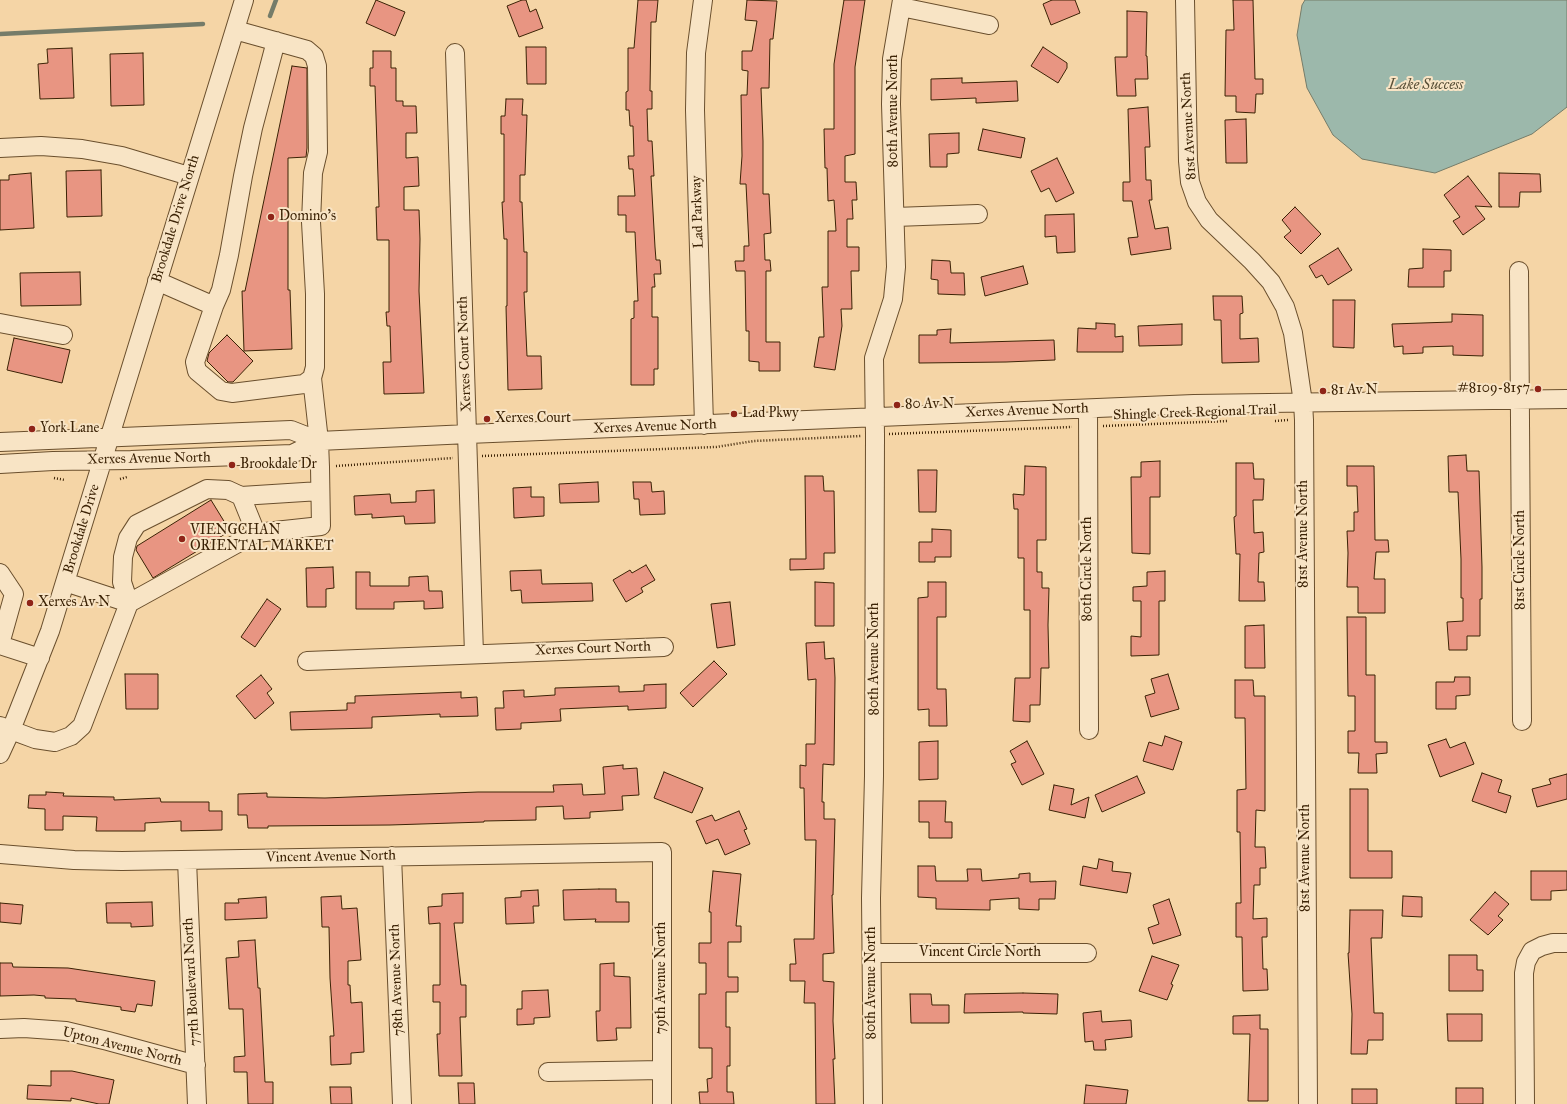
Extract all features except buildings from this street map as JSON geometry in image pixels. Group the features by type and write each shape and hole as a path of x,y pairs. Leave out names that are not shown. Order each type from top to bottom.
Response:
{"street":[{"name":"Brookdale Drive North","path":"111,438 157,281 244,0"},
{"name":"Lad Parkway","path":"703,0 696,53 695,110 704,425"},
{"name":"81st Avenue North","path":"1185,0 1188,161 1190,182 1197,202 1209,220 1252,261 1271,282 1285,307 1293,333 1303,402 1308,1104"},
{"name":"80th Avenue North","path":"873,1104 871,898 874,776 874,358 893,299 896,267 891,104 892,58 902,3 989,25"},
{"path":"65,582 128,603 256,533 321,526 319,441 312,378 315,367 315,294 311,222 314,173 318,152 317,66 314,56 307,50 235,30"},
{"path":"276,41 253,128 221,290 195,362 197,371 221,391 232,393 304,384 312,378"},
{"name":"Xerxes Court North","path":"455,53 474,654"},
{"path":"0,148 41,146 82,149 122,156 189,176"},
{"path":"895,216 978,214"},
{"path":"1519,271 1520,399"},
{"path":"157,281 214,306"},
{"path":"0,323 63,335"},
{"name":"81st Circle North","path":"1520,399 1522,721"},
{"name":"Xerxes Avenue North","path":"0,464 53,460 131,460 292,454 319,441 468,434 1194,404 1567,399"},
{"name":"80th Circle North","path":"1088,409 1089,730"},
{"name":"Xerxes Avenue North","path":"0,442 291,430 319,441"},
{"name":"Brookdale Drive","path":"0,754 6,728 40,658 50,632 111,438"},
{"path":"6,728 35,739 55,742 71,736 82,726 120,629 128,603 122,582 123,557 128,538 136,524 207,489 228,490 240,496 320,491"},
{"path":"240,496 256,533"},
{"path":"0,573 14,594 0,645 40,658"},
{"name":"Xerxes Court North","path":"307,661 664,647"},
{"name":"Vincent Avenue North","path":"0,854 74,860 187,860 662,852"},
{"name":"79th Avenue North","path":"662,852 662,1104"},
{"name":"78th Avenue North","path":"392,856 402,1104"},
{"name":"77th Boulevard North","path":"187,860 197,1104"},
{"path":"1525,1104 1524,973 1526,962 1532,951 1542,946 1553,943 1567,943"},
{"name":"Vincent Circle North","path":"872,952 1087,953"},
{"name":"Upton Avenue North","path":"0,1029 24,1028 66,1031 196,1065"},
{"path":"548,1072 662,1070"}],"path":[{"name":"Shingle Creek Regional Trail","path":"1270,421 1291,420"},
{"name":"Shingle Creek Regional Trail","path":"1101,426 1234,421"},
{"path":"889,434 1075,427"},
{"path":"480,456 716,447 754,441 862,436"}],"water":[{"name":"Lake Success","path":"1305,0 1567,0 1567,107 1532,134 1435,173 1362,159 1333,135 1307,88 1297,35 1302,5"}],"waterway":[{"path":"270,16 276,0"},
{"path":"0,34 203,24"}],"place":[{"name":"Domino's","path":"271,217"},
{"name":"#8109-8157","path":"1538,389"},
{"name":"81 Av N","path":"1323,391"},
{"name":"80 Av N","path":"897,405"},
{"name":"Lad Pkwy","path":"734,414"},
{"name":"Xerxes Court","path":"487,419"},
{"name":"York Lane","path":"32,429"},
{"name":"Brookdale Dr","path":"232,465"},
{"name":"VIENGCHAN ORIENTAL MARKET","path":"182,539"},
{"name":"Xerxes Av N","path":"30,603"}]}
